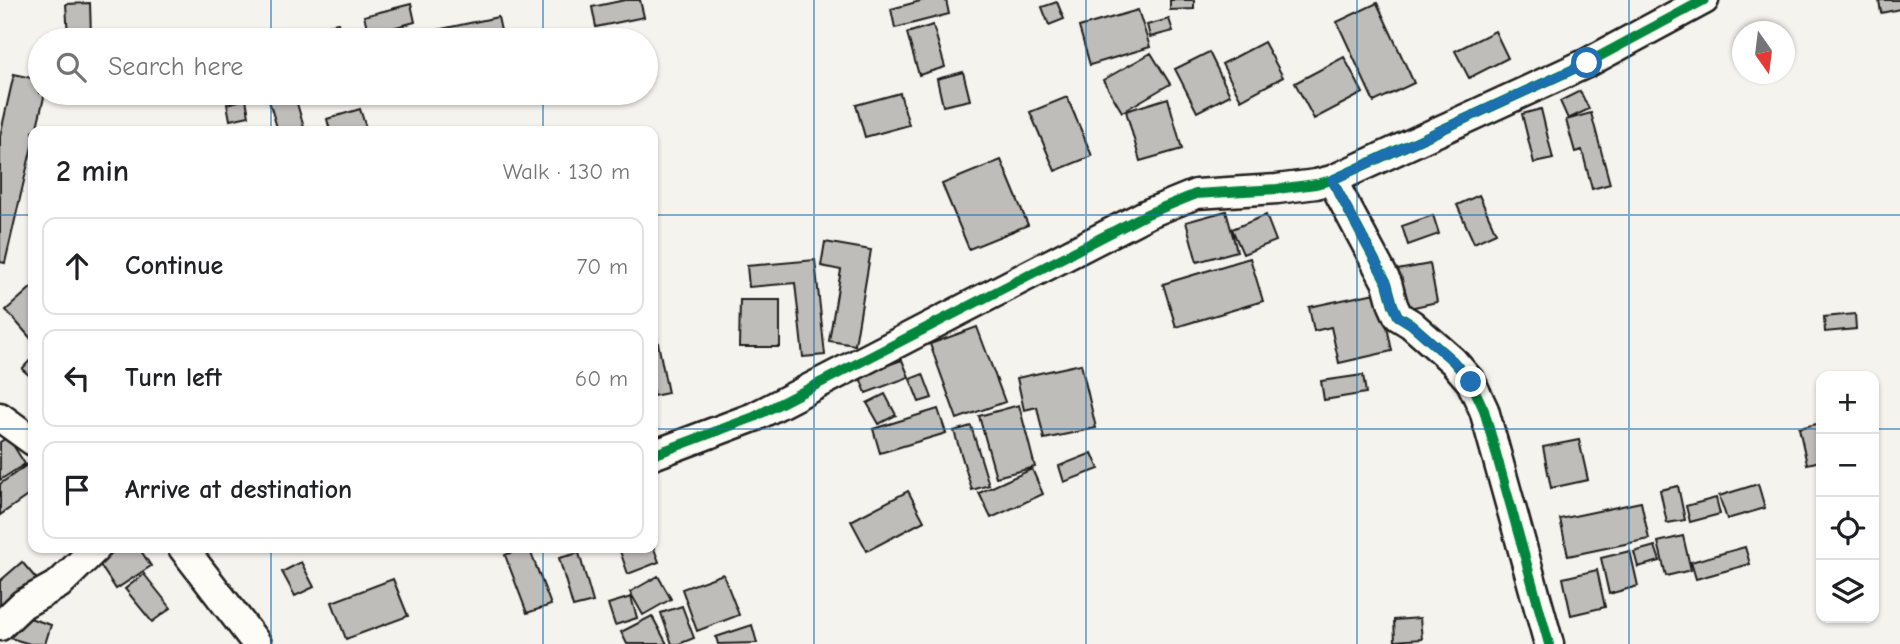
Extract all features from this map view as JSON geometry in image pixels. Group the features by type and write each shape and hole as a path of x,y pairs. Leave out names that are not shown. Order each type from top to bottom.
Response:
{"street":[{"path":"658,453 754,417 1159,209 1196,194 1277,189 1332,180 1587,63 1704,0"},
{"path":"1332,180 1387,283 1398,316 1453,361 1471,382 1484,410 1549,644"},
{"path":"0,417 28,437"},
{"path":"0,626 23,604 59,584 91,553"},
{"path":"193,553 257,644"}],"building":[{"path":"625,0 640,0 644,17 596,27 592,7"},
{"path":"924,0 946,0 949,14 895,28 891,9"},
{"path":"1170,0 1194,0 1194,9 1170,10"},
{"path":"1879,0 1900,0 1900,9 1881,13"},
{"path":"1057,2 1064,19 1049,25 1042,7"},
{"path":"90,3 91,28 67,28 66,4"},
{"path":"1377,3 1414,83 1374,102 1337,22"},
{"path":"411,4 415,22 392,28 367,28 364,16"},
{"path":"1138,10 1150,47 1090,65 1079,27"},
{"path":"498,17 500,28 446,28"},
{"path":"1169,19 1173,31 1150,37 1147,25"},
{"path":"338,23 339,28 314,28"},
{"path":"933,25 945,67 919,75 907,33"},
{"path":"1495,31 1508,58 1469,78 1455,51"},
{"path":"1264,42 1283,77 1241,100 1222,64"},
{"path":"1209,52 1230,95 1197,112 1175,69"},
{"path":"1151,53 1170,84 1122,112 1103,80"},
{"path":"1344,57 1363,93 1314,119 1295,83"},
{"path":"963,72 970,100 943,106 937,79"},
{"path":"14,74 28,77 28,105 42,105 37,126 28,126 28,164 5,263 0,262 0,136"},
{"path":"1580,91 1589,109 1568,119 1560,101"},
{"path":"900,93 909,125 865,137 856,105"},
{"path":"1067,97 1092,156 1055,171 1030,112"},
{"path":"1168,98 1182,149 1140,161 1126,111"},
{"path":"227,105 247,105 249,116 230,120"},
{"path":"270,105 297,105 304,126 277,126"},
{"path":"360,109 365,126 329,126 327,119"},
{"path":"1541,109 1553,159 1534,163 1522,114"},
{"path":"1591,113 1610,184 1592,189 1582,150 1575,152 1566,120"},
{"path":"1001,160 1028,225 969,249 942,184"},
{"path":"1479,195 1496,233 1474,243 1457,205"},
{"path":"1226,211 1237,251 1197,262 1186,222"},
{"path":"1266,215 1276,241 1243,254 1232,229"},
{"path":"1433,215 1439,234 1408,245 1402,226"},
{"path":"825,242 871,250 855,345 829,341 841,270 821,266"},
{"path":"1250,258 1263,301 1176,327 1163,284"},
{"path":"815,260 825,355 803,357 795,283 749,287 747,266"},
{"path":"1430,264 1437,302 1405,309 1397,270"},
{"path":"28,290 28,335 6,310"},
{"path":"1380,292 1392,351 1339,363 1331,327 1314,331 1309,307"},
{"path":"740,300 780,300 780,347 739,347"},
{"path":"1855,314 1856,329 1825,332 1824,317"},
{"path":"977,327 1005,402 957,419 930,344"},
{"path":"658,343 668,393 658,395"},
{"path":"902,360 909,377 866,393 859,375"},
{"path":"28,362 28,374 22,369"},
{"path":"1081,364 1096,428 1044,439 1037,407 1024,410 1017,378"},
{"path":"923,374 932,398 919,402 910,379"},
{"path":"1363,375 1366,393 1324,400 1321,381"},
{"path":"885,394 896,415 879,424 867,403"},
{"path":"1019,405 1035,467 996,477 979,416"},
{"path":"938,409 946,433 880,453 873,429"},
{"path":"1816,424 1816,462 1807,464 1799,428"},
{"path":"971,426 989,485 972,490 954,431"},
{"path":"8,437 25,464 0,480 0,442"},
{"path":"1579,440 1588,480 1551,488 1543,447"},
{"path":"1092,453 1099,469 1064,482 1059,466"},
{"path":"28,464 28,495 0,515 0,484"},
{"path":"1032,469 1043,494 991,518 979,493"},
{"path":"1758,484 1765,508 1727,519 1719,496"},
{"path":"1678,486 1685,520 1667,523 1660,490"},
{"path":"908,491 924,521 867,551 851,521"},
{"path":"1716,498 1720,514 1690,522 1686,506"},
{"path":"1641,502 1649,539 1568,556 1560,519"},
{"path":"1683,536 1691,570 1666,576 1658,542"},
{"path":"1655,546 1660,561 1638,567 1634,552"},
{"path":"1745,547 1750,564 1696,579 1691,562"},
{"path":"1630,551 1638,586 1609,594 1601,558"},
{"path":"112,553 142,553 151,566 116,589 98,562"},
{"path":"531,553 551,605 527,613 505,555"},
{"path":"579,553 593,602 573,607 559,558"},
{"path":"621,553 656,553 659,562 628,574"},
{"path":"22,562 39,582 0,615 0,581"},
{"path":"301,562 314,587 295,596 282,572"},
{"path":"1597,570 1605,607 1571,615 1563,578"},
{"path":"144,574 171,608 152,622 125,589"},
{"path":"723,574 739,615 697,631 682,589"},
{"path":"658,576 671,599 643,615 630,592"},
{"path":"393,579 408,616 346,639 332,602"},
{"path":"631,597 637,618 615,625 608,604"},
{"path":"682,606 694,638 672,644 661,613"},
{"path":"14,613 51,625 45,644 30,644 7,637"},
{"path":"652,616 667,644 627,644 621,632"},
{"path":"1420,618 1422,639 1395,641 1394,620"},
{"path":"752,625 757,643 718,644 716,637"}],"cycle path":[{"path":"658,453 754,417 1147,214 1196,194 1277,189 1332,180 1587,63 1704,0"},
{"path":"1332,180 1387,283 1398,316 1453,361 1471,382 1484,410 1549,644"}],"route":[{"path":"1471,382 1453,361 1398,316 1387,283 1332,180 1587,63"}]}
